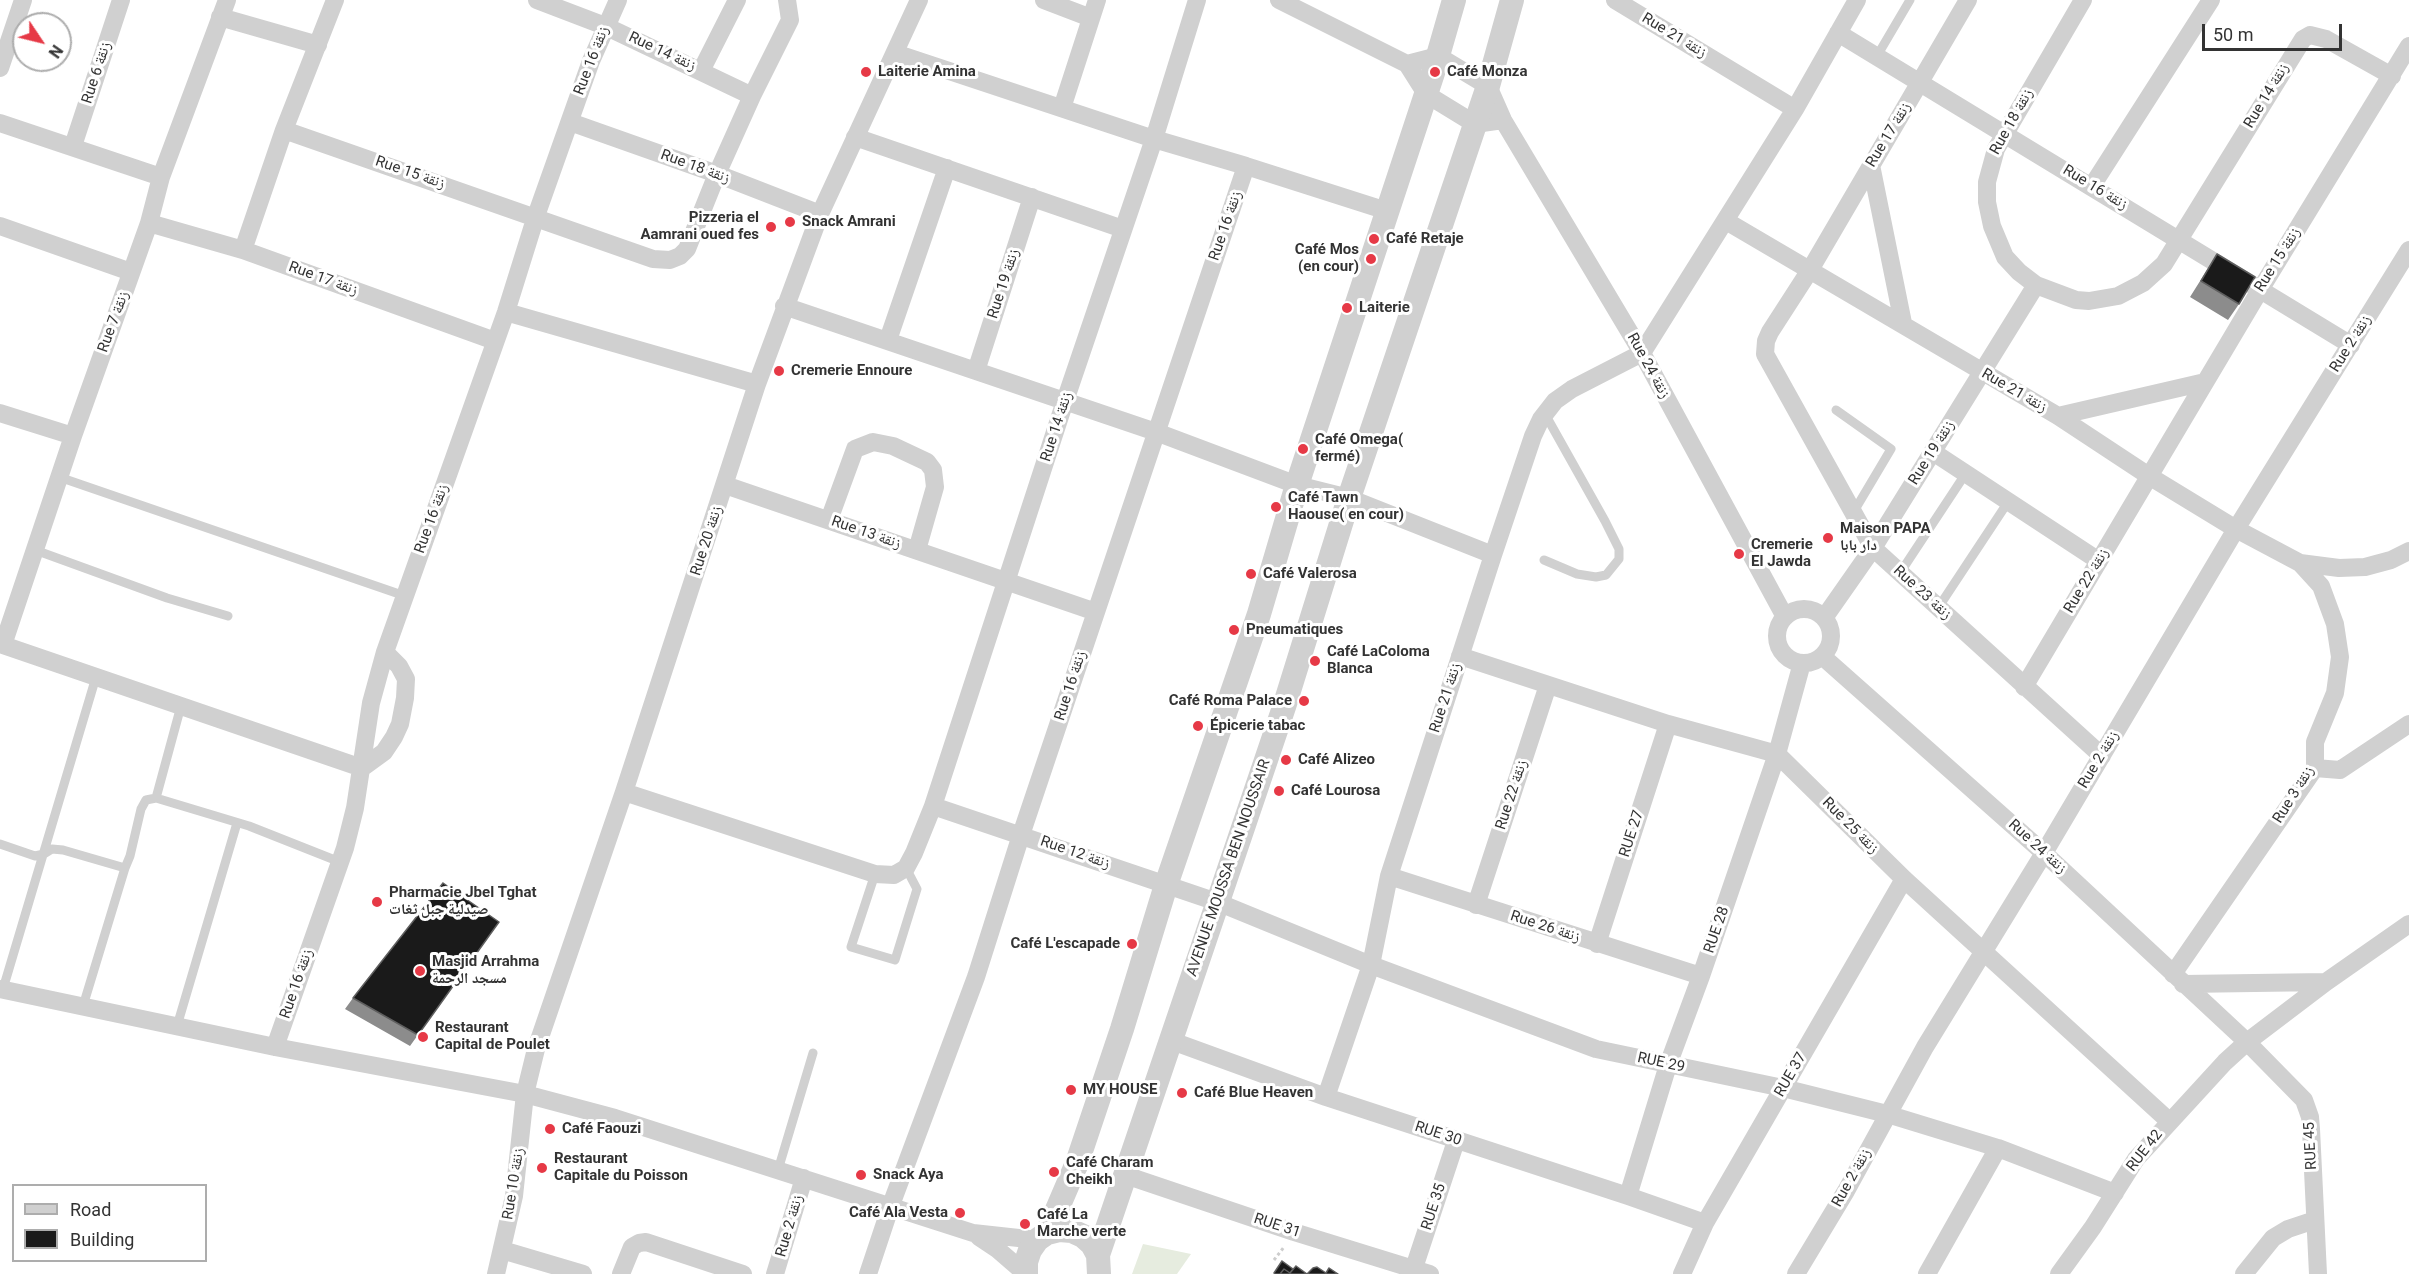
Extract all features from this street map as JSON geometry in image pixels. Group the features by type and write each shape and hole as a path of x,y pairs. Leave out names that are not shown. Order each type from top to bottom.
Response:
{"street":[{"path":"0,68 23,0"},
{"name":"Rue 6 زنقة","path":"73,146 121,0"},
{"path":"243,250 284,130 335,0"},
{"name":"Rue 14 زنقة","path":"537,0 605,26 752,96"},
{"name":"Rue 16 زنقة","path":"275,1047 340,862 355,808 371,703 385,652 506,312 536,216 605,26 618,0"},
{"path":"701,71 737,0"},
{"path":"536,216 652,259 670,260 680,256 687,249 752,96 790,20 787,0"},
{"name":"Rue 20 زنقة","path":"525,1094 536,1049 624,792 784,306 820,214 919,0"},
{"path":"1044,0 1091,18"},
{"path":"1062,108 1097,0"},
{"name":"Rue 14 زنقة","path":"910,860 933,806 1065,401 1154,139 1197,0"},
{"path":"1279,0 1407,64 1426,94 1475,124 1503,120"},
{"path":"1026,1274 1028,1256 1042,1237 1077,1163 1122,1029 1166,885 1259,614 1298,485 1426,94 1454,0"},
{"name":"AVENUE MOUSSA BEN NOUSSAIR","path":"1099,1264 1125,1175 1284,707 1349,498 1488,86 1512,0"},
{"name":"Rue 21 زنقة","path":"1615,0 1796,109"},
{"path":"1642,353 1796,109 1857,0"},
{"name":"Rue 17 زنقة","path":"1810,270 1968,0"},
{"name":"Rue 18 زنقة","path":"2083,0 1996,149 1988,171 1987,192 1989,215 1996,239 2005,257 2019,273 2036,285 2076,300 2118,296 2144,283 2154,275 2181,240"},
{"path":"2092,186 2211,0"},
{"path":"223,8 318,45"},
{"name":"Rue 7 زنقة","path":"1,645 149,223 161,177 223,8"},
{"name":"Rue 16 زنقة","path":"1838,33 2350,345"},
{"name":"Rue 14 زنقة","path":"2181,240 2303,39 2310,35 2326,39 2392,76"},
{"name":"Rue 15 زنقة","path":"2150,476 2409,46"},
{"path":"895,53 1154,139 1246,165 1387,211"},
{"path":"1407,64 1438,56 1488,86"},
{"name":"Rue 24 زنقة","path":"1488,86 1503,120 1642,353 1785,617"},
{"name":"Rue 18 زنقة","path":"570,122 717,174 820,214"},
{"path":"0,123 161,177"},
{"name":"Rue 15 زنقة","path":"284,130 536,216"},
{"path":"855,137 1123,229"},
{"name":"Rue 16 زنقة","path":"868,1274 891,1205 976,977 1021,835 1246,165"},
{"path":"1871,165 1903,323"},
{"path":"888,340 947,168"},
{"name":"Rue 19 زنقة","path":"976,371 1032,197"},
{"name":"Rue 21 زنقة","path":"1726,221 2058,416 2236,529 2300,563"},
{"name":"Rue 17 زنقة","path":"149,223 243,250 495,341"},
{"path":"0,226 131,272"},
{"name":"Rue 2 زنقة","path":"1796,1274 1846,1191 1887,1114 2236,529 2409,249"},
{"name":"Rue 23 زنقة","path":"1810,270 1770,332 1766,341 1765,354 1873,548 2102,756"},
{"name":"Rue 19 زنقة","path":"1824,618 1873,548 2036,285"},
{"path":"784,306 1156,432 1298,485 1349,498 1493,555"},
{"path":"506,312 757,384"},
{"name":"Rue 21 زنقة","path":"1326,1097 1371,965 1389,876 1533,436 1555,401 1572,389 1642,353"},
{"path":"2058,416 2205,382"},
{"path":"0,413 73,436"},
{"path":"829,520 855,449 873,442 893,446 927,462 933,470 935,487 917,550"},
{"path":"1933,452 2098,561"},
{"name":"Rue 22 زنقة","path":"2024,687 2150,476"},
{"name":"Rue 13 زنقة","path":"725,485 1096,612"},
{"path":"2300,563 2359,568 2391,560 2409,551"},
{"name":"Rue 3 زنقة","path":"2178,979 2315,768 2315,742 2335,693 2340,657 2335,624 2326,597 2321,586 2300,563"},
{"path":"1805,609 1816,612 1824,618 1830,627 1831,638 1829,648 1822,656 1813,662 1802,663 1788,658 1779,647 1778,633 1785,617 1794,611 1805,609"},
{"path":"1,645 362,768 384,752 400,724 406,679 399,666 385,652"},
{"name":"Rue 25 زنقة","path":"1460,656 1668,724 1778,754 1904,879 2169,1121"},
{"name":"Rue 24 زنقة","path":"1822,656 2044,853 2247,1042"},
{"name":"RUE 28","path":"1628,1196 1668,1065 1778,754 1802,663"},
{"name":"Rue 22 زنقة","path":"1476,905 1548,685"},
{"name":"RUE 27","path":"1597,944 1668,724"},
{"path":"2315,768 2340,770 2409,724"},
{"path":"624,792 875,874 894,875 910,860"},
{"name":"Rue 12 زنقة","path":"933,806 1217,902"},
{"name":"Rue 26 زنقة","path":"1389,876 1701,976"},
{"name":"RUE 37","path":"1682,1274 1705,1223 1904,879"},
{"name":"RUE 29","path":"1217,902 1371,965 1596,1049 1783,1088 1887,1114 1998,1148 2115,1193"},
{"name":"RUE 42","path":"2059,1274 2136,1159 2169,1121 2247,1042 2326,982 2409,924"},
{"path":"2178,979 2326,982"},
{"path":"1,989 275,1047 525,1094 615,1118 973,1233 998,1249 1026,1274"},
{"name":"RUE 30","path":"1172,1041 1326,1097 1705,1223"},
{"name":"RUE 45","path":"2247,1042 2298,1093 2308,1109 2318,1274"},
{"name":"Rue 10 زنقة","path":"496,1274 518,1166 525,1094"},
{"name":"RUE 35","path":"1419,1272 1456,1141"},
{"path":"1927,1274 1998,1148"},
{"name":"RUE 31","path":"1125,1175 1419,1272"},
{"name":"Rue 2 زنقة","path":"775,1274 804,1178"},
{"path":"2244,1274 2273,1238 2288,1228 2314,1220"},
{"path":"973,1233 1042,1237 1066,1230 1083,1236 1092,1244 1099,1264"},
{"path":"621,1274 632,1247 646,1242 743,1274"},
{"path":"502,1250 584,1274"}],"lane":[{"path":"1877,56 1910,0"},
{"path":"1836,410 1891,449 1853,513"},
{"path":"1544,560 1577,574 1596,577 1606,575 1619,559 1619,549 1605,521 1545,414"},
{"path":"1900,573 1966,473"},
{"path":"59,477 405,596"},
{"path":"1938,608 2008,502"},
{"path":"35,550 158,595 228,616"},
{"path":"1,989 44,854 96,677"},
{"path":"156,798 181,706"},
{"path":"83,1006 130,856 141,809 146,800 156,798 237,823 340,862"},
{"path":"177,1026 237,823"},
{"path":"0,844 35,856 52,849 63,850 125,868"},
{"path":"875,874 851,947 895,960 917,889 910,860"},
{"path":"778,1170 813,1053"}],"shaded area":[{"path":"1143,1244 1191,1254 1177,1274 1132,1274"}],"building":[{"path":"2217,254 2255,277 2239,304 2201,281"},
{"name":"Masjid Arrahma مسجد الرحمة","path":"443,883 499,922 418,1035 353,998"},
{"path":"1282,1261 1293,1269 1290,1273 1284,1269 1280,1274 1275,1274 1274,1273"},
{"path":"1296,1266 1307,1274 1280,1274 1284,1269 1290,1273"},
{"path":"1317,1267 1326,1273 1329,1268 1338,1274 1307,1274"}],"place":[{"name":"Laiterie Amina","path":"866,72"},
{"name":"Café Monza","path":"1435,72"},
{"name":"Snack Amrani","path":"790,222"},
{"name":"Pizzeria el Aamrani oued fes","path":"771,227"},
{"name":"Café Retaje","path":"1374,239"},
{"name":"Café Mos (en cour)","path":"1371,259"},
{"name":"Laiterie","path":"1347,308"},
{"name":"Cremerie Ennoure","path":"779,371"},
{"name":"Café Omega( fermé)","path":"1303,449"},
{"name":"Café Tawn Haouse( en cour)","path":"1276,507"},
{"name":"Maison PAPA دار بابا","path":"1828,538"},
{"name":"Cremerie El Jawda","path":"1739,554"},
{"name":"Café Valerosa","path":"1251,574"},
{"name":"Pneumatiques","path":"1234,630"},
{"name":"Café LaColoma Blanca","path":"1315,661"},
{"name":"Café Roma Palace","path":"1304,701"},
{"name":"Épicerie tabac","path":"1198,726"},
{"name":"Café Alizeo","path":"1286,760"},
{"name":"Café Lourosa","path":"1279,791"},
{"name":"Pharmacie Jbel Tghat صيدلية جبل ثغات","path":"377,902"},
{"name":"Café L'escapade","path":"1132,944"},
{"name":"Masjid Arrahma مسجد الرحمة","path":"420,971"},
{"name":"Restaurant Capital de Poulet","path":"423,1037"},
{"name":"MY HOUSE","path":"1071,1090"},
{"name":"Café Blue Heaven","path":"1182,1093"},
{"name":"Café Faouzi","path":"550,1129"},
{"name":"Restaurant Capitale du Poisson","path":"542,1168"},
{"name":"Café Charam Cheikh","path":"1054,1172"},
{"name":"Snack Aya","path":"861,1175"},
{"name":"Café Ala Vesta","path":"960,1213"},
{"name":"Café La Marche verte","path":"1025,1224"}]}
